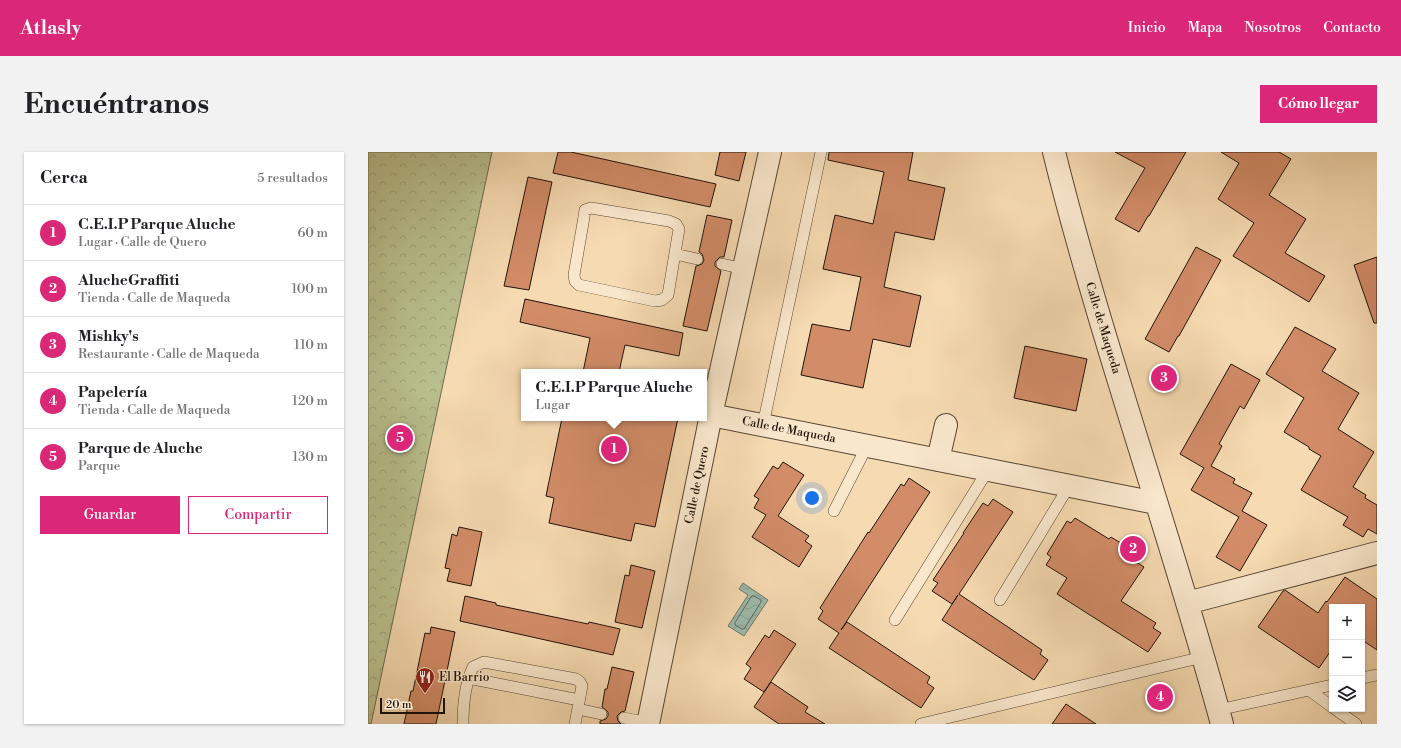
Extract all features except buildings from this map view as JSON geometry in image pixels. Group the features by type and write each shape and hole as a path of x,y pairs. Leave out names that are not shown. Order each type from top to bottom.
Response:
{"street":[{"name":"Calle de Quero","path":"648,723 711,415 770,152"},
{"name":"Calle de Maqueda","path":"1054,152 1071,222 1156,503 1188,603 1220,717"},
{"name":"Calle de Maqueda","path":"711,415 1156,503"},
{"path":"938,460 946,425"},
{"path":"1188,603 1377,553"}],"lane":[{"path":"763,425 821,152"},
{"path":"591,208 669,221 676,224 679,229 675,254 668,295 662,300 655,300 579,285 575,281 574,275 585,210 591,208"},
{"path":"675,254 697,259"},
{"path":"722,264 744,269"},
{"path":"834,511 867,446"},
{"path":"895,620 988,470"},
{"path":"1000,600 1069,486"},
{"path":"921,724 1203,658"},
{"path":"463,724 463,712 468,678 473,667 484,662 576,678 582,686 575,724"},
{"path":"1365,677 1377,675"},
{"path":"468,678 578,704 601,714"},
{"path":"1220,717 1309,690 1329,686"},
{"path":"1309,690 1329,705"},
{"path":"1339,712 1356,724"},
{"path":"624,718 648,723"}],"green space":[{"path":"368,152 492,152 371,724 368,724"}],"water":[{"path":"743,583 768,600 744,636 728,626 748,595 739,589"}],"place":[{"name":"Mishky's","path":"1164,378"},
{"name":"Parque de Aluche","path":"400,438"},
{"name":"C.E.I.P Parque Aluche","path":"614,449"},
{"name":"AlucheGraffiti","path":"1133,549"},
{"name":"El Barrio","path":"425,694"},
{"name":"Papelería","path":"1160,697"}]}
